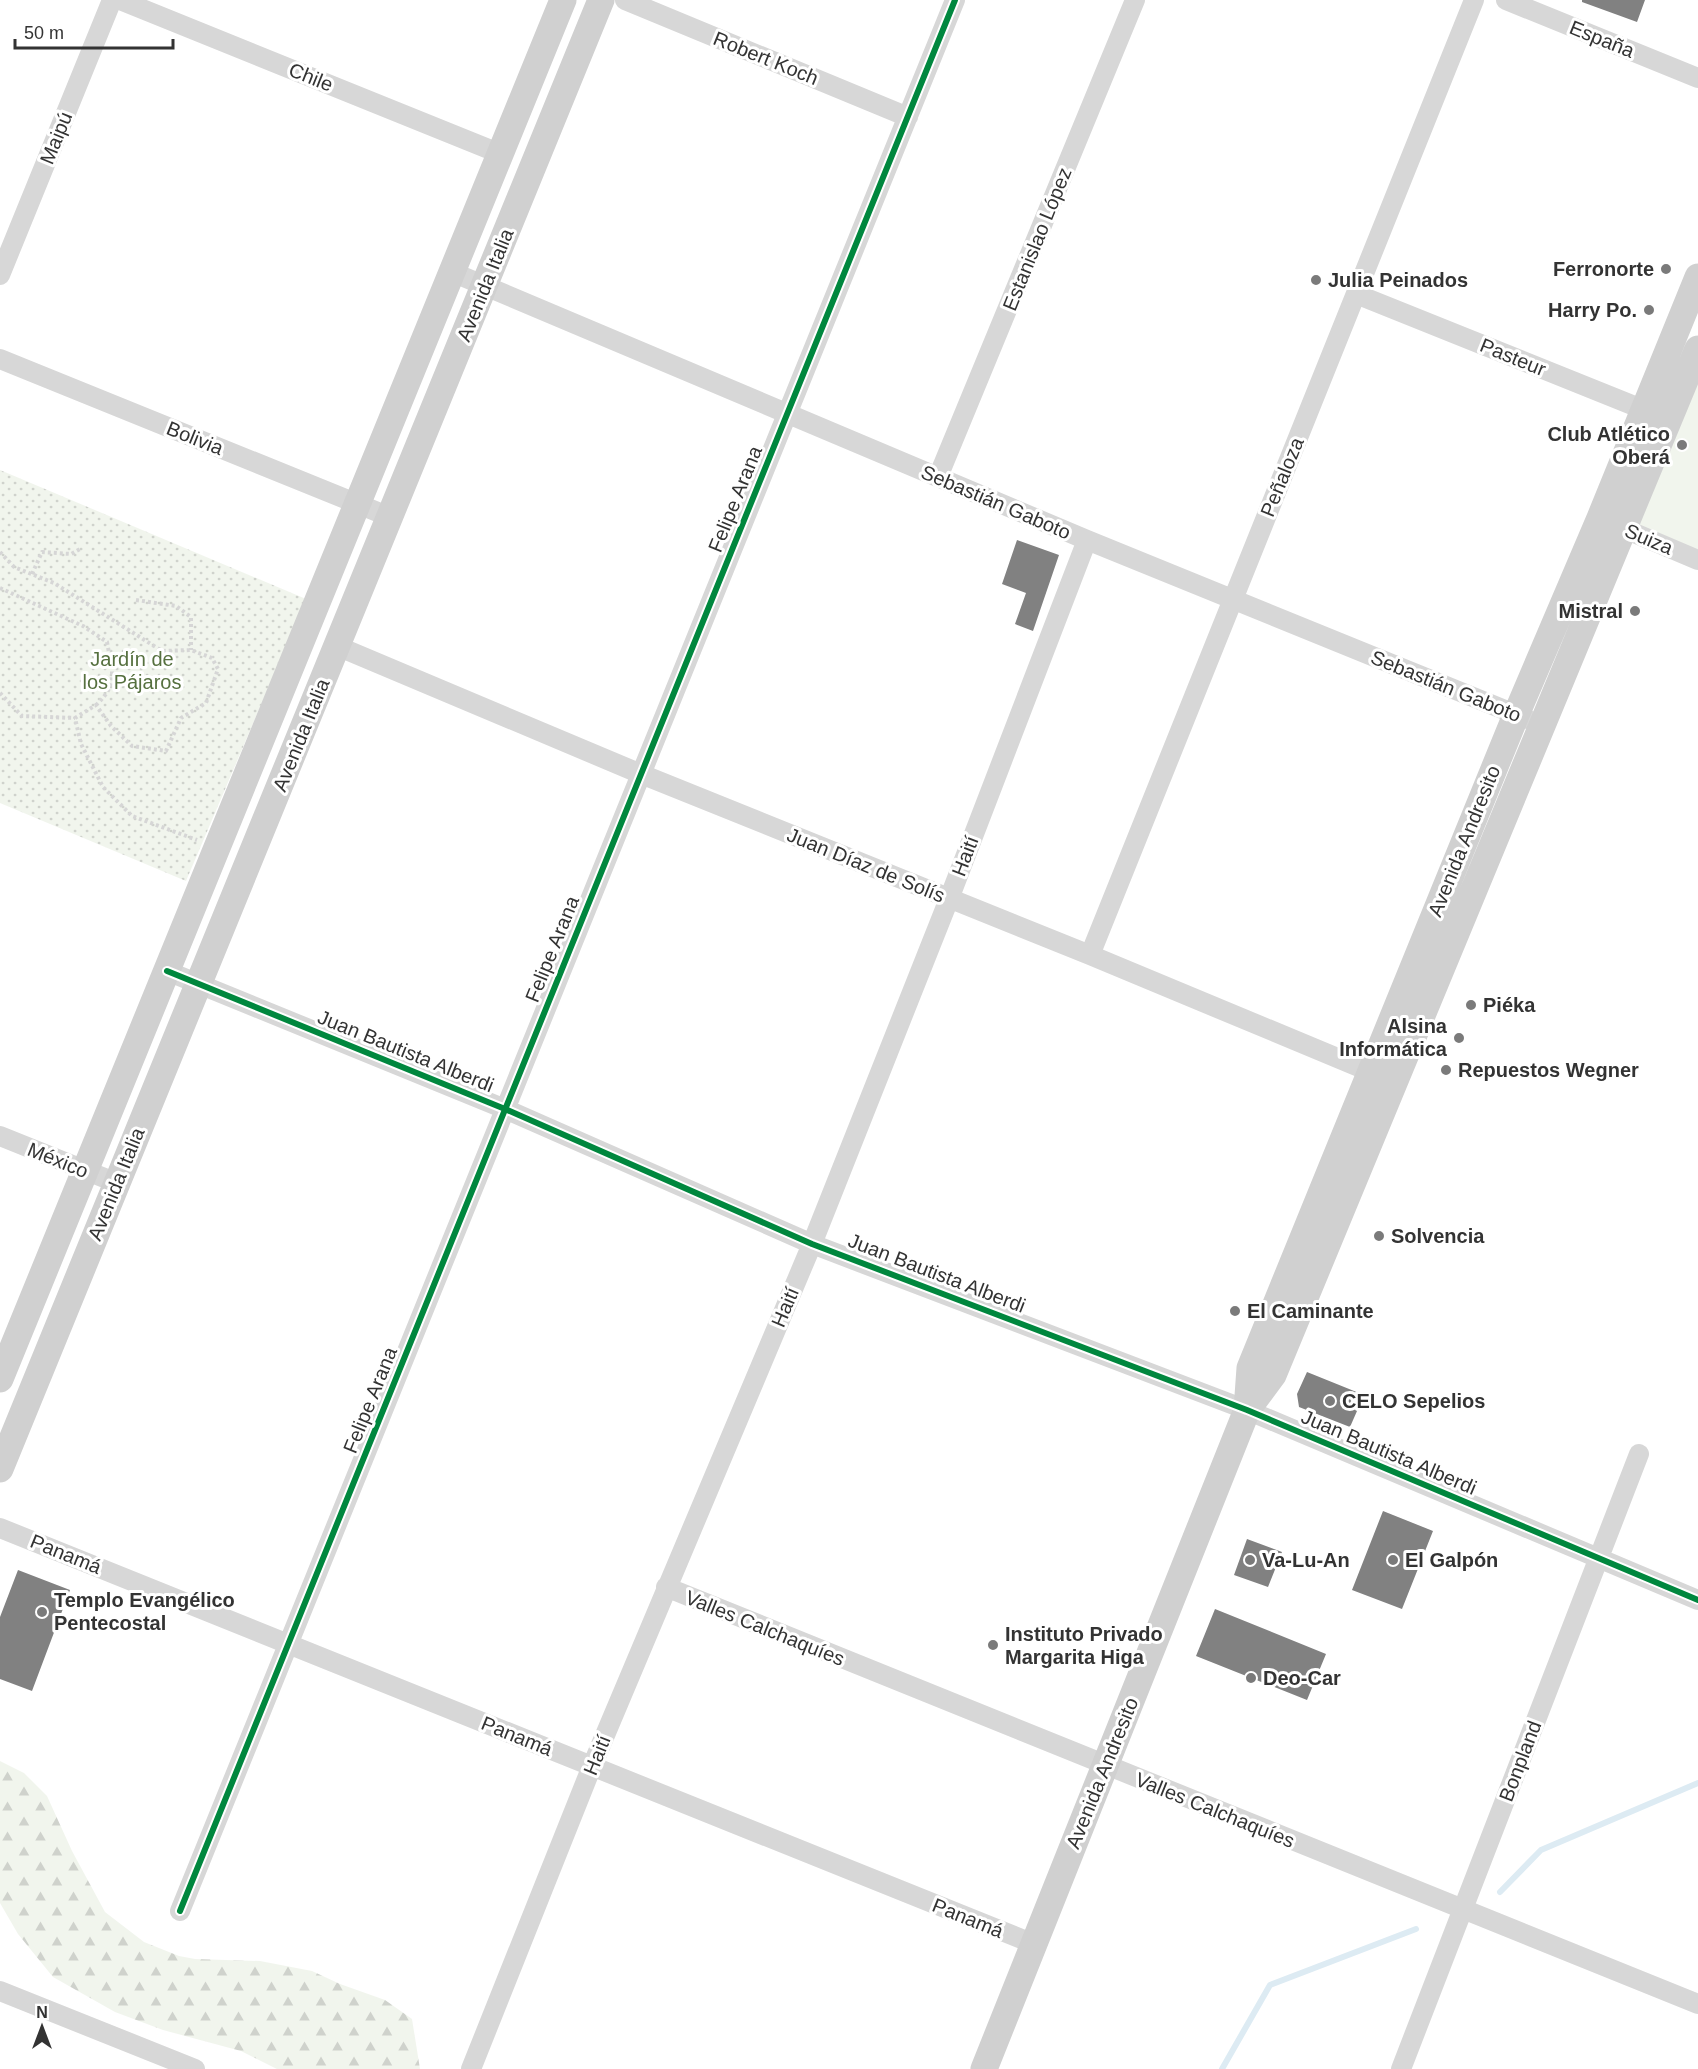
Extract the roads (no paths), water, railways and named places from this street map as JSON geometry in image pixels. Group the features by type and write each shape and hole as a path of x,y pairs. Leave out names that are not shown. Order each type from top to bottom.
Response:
{"main road":[{"name":"Avenida Italia","path":"0,1379 563,0"},
{"name":"Avenida Italia","path":"0,1469 601,0"},
{"name":"Avenida Andresito","path":"1247,1410 1250,1368 1516,715 1600,518 1698,277"},
{"name":"Avenida Andresito","path":"984,2069 1247,1410 1273,1376 1698,349"}],"street":[{"name":"Maipú","path":"0,275 112,0"},
{"name":"Chile","path":"120,0 501,154"},
{"name":"Robert Koch","path":"625,0 908,117"},
{"name":"Felipe Arana","path":"180,1911 955,0"},
{"name":"Estanislao López","path":"938,477 1135,0"},
{"name":"Peñaloza","path":"1090,955 1474,0"},
{"name":"España","path":"1506,0 1698,78"},
{"name":"Sebastián Gaboto","path":"452,272 1087,540 1543,725"},
{"name":"Pasteur","path":"1356,294 1645,409 1669,421"},
{"name":"Bolivia","path":"0,359 390,517"},
{"name":"Suiza","path":"1600,518 1698,560"},
{"name":"Haití","path":"471,2069 666,1587 813,1244 1087,540"},
{"name":"Juan Díaz de Solís","path":"337,646 641,774 1090,955 1395,1082"},
{"name":"Juan Bautista Alberdi","path":"167,971 505,1109 813,1244 1247,1410 1698,1600"},
{"name":"México","path":"0,1136 117,1183"},
{"name":"Bonpland","path":"1401,2069 1639,1454"},
{"name":"Panamá","path":"0,1528 1034,1944"},
{"name":"Valles Calchaquíes","path":"666,1587 1698,2004"},
{"path":"0,1991 195,2069"}],"waterway":[{"path":"1500,1892 1541,1850 1698,1783"},
{"path":"1222,2069 1270,1985 1416,1929"}],"place":[{"name":"Ferronorte","path":"1666,269"},
{"name":"Julia Peinados","path":"1316,280"},
{"name":"Harry Po.","path":"1649,310"},
{"name":"Club Atlético Oberá","path":"1682,445"},
{"name":"Mistral","path":"1635,611"},
{"name":"Piéka","path":"1471,1005"},
{"name":"Alsina Informática","path":"1459,1038"},
{"name":"Repuestos Wegner","path":"1446,1070"},
{"name":"Solvencia","path":"1379,1236"},
{"name":"El Caminante","path":"1235,1311"},
{"name":"CELO Sepelios","path":"1330,1401"},
{"name":"Va-Lu-An","path":"1250,1560"},
{"name":"El Galpón","path":"1393,1560"},
{"name":"Templo Evangélico Pentecostal","path":"42,1612"},
{"name":"Instituto Privado Margarita Higa","path":"993,1645"},
{"name":"Deo-Car","path":"1251,1678"}],"park label":[{"name":"Jardín de los Pájaros","path":"132,670"}]}
